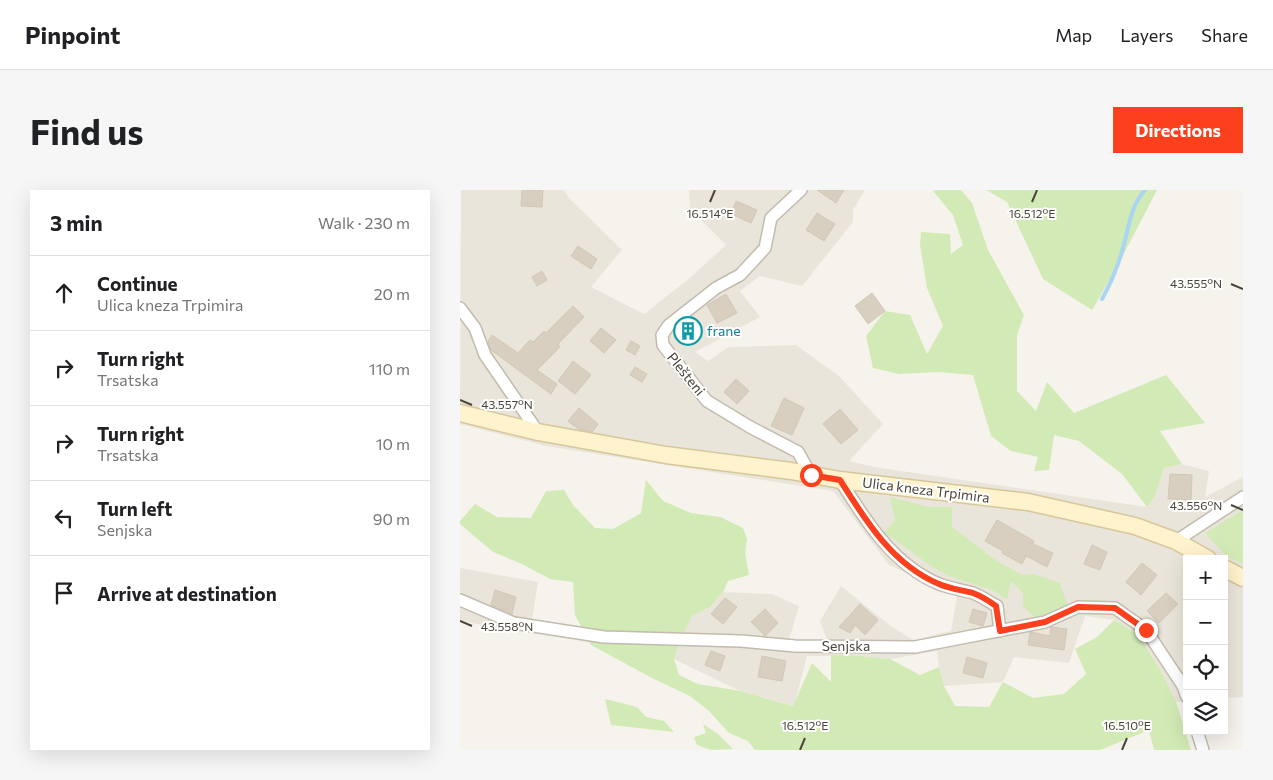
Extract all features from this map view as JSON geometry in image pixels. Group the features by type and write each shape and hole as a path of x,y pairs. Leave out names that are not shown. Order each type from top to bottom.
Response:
{"main road":[{"name":"Ulica kneza Trpimira","path":"460,412 538,432 666,455 840,480 1028,502 1135,526 1176,541 1201,555"},
{"path":"1228,570 1243,578"}],"street":[{"name":"Plešteni","path":"801,190 771,218 765,248 740,276 716,288 669,325 662,335 663,345 707,401 750,427 798,452 811,475"},
{"path":"460,308 475,328 485,355 538,432"},
{"path":"840,480 859,511 887,547 914,570 940,584 975,594 996,606 1000,631"},
{"path":"1176,541 1243,497"},
{"name":"Senjska","path":"460,600 514,623 604,636 742,641 795,646 915,646 1045,622 1078,607 1115,608 1146,630 1184,690"},
{"path":"1198,735 1203,750"}],"shaded area":[{"path":"461,190 564,190 569,198 622,250 591,287 644,314 691,277 726,245 690,209 689,190 865,190 853,210 853,222 802,286 760,276 740,291 760,317 695,352 708,361 729,347 796,345 839,376 883,424 849,461 874,467 1147,507 1155,496 1164,468 1182,464 1209,471 1205,497 1243,477 1243,697 1228,698 1228,555 1183,555 1183,701 1176,702 1161,671 1138,634 1114,620 1085,616 1069,663 1014,657 1003,682 944,686 937,651 890,659 860,656 807,656 794,706 740,691 674,659 692,616 710,607 723,592 772,594 799,606 788,643 828,643 820,621 841,586 888,624 913,640 951,631 957,597 889,565 833,491 546,446 460,424"},
{"path":"460,568 538,582 530,633 460,621"}],"green space":[{"path":"961,190 972,203 988,250 1024,315 1017,335 1017,391 1036,411 1047,382 1074,413 1166,375 1205,423 1160,431 1182,464 1164,468 1155,496 1147,507 1122,474 1079,441 1054,435 1049,470 1034,471 1038,457 1011,451 991,436 973,375 939,372 899,374 873,368 866,336 885,311 910,315 927,354 943,326 927,288 920,245 921,232 950,234 951,254 963,245 953,215 933,191"},
{"path":"986,190 1157,190 1092,310 1043,279 1007,202"},
{"path":"646,480 663,501 691,513 720,517 743,528 747,539 745,553 749,575 728,581 723,592 710,607 692,616 674,659 679,675 698,684 740,691 793,706 812,663 831,682 831,655 860,656 890,659 920,675 939,667 944,686 955,706 989,707 1003,682 1033,698 1064,694 1086,674 1075,649 1097,637 1114,620 1138,634 1161,671 1176,702 1183,724 1183,735 1186,735 1191,750 1154,750 1149,730 1100,750 755,750 748,741 729,733 709,711 690,696 591,645 575,615 573,582 550,579 522,564 493,552 460,524 460,521 475,504 497,517 531,518 546,491 564,490 573,505 595,528 613,529 641,513"},
{"path":"890,497 928,507 952,507 952,527 994,559 1022,575 1033,574 1060,583 1067,605 1037,619 1023,606 1023,593 1011,581 1007,599 992,590 949,576 931,566 884,532 895,521"},
{"path":"1243,510 1243,564 1225,555 1205,533"},
{"path":"605,699 637,707 646,717 664,721 674,732 611,725"},
{"path":"703,724 718,734 733,749 712,750 697,745 694,737 706,733"}],"building":[{"path":"522,190 543,190 542,207 521,206"},
{"path":"817,190 844,190 836,203"},
{"path":"736,201 757,210 751,223 731,214"},
{"path":"817,213 835,224 824,241 806,230"},
{"path":"578,246 597,259 591,269 571,256"},
{"path":"542,271 547,280 537,286 532,277"},
{"path":"872,293 885,311 868,324 855,306"},
{"path":"726,294 737,313 717,323 707,305"},
{"path":"573,306 584,317 558,344 560,347 537,370 557,384 551,394 491,350 488,341 492,335 518,353 530,340 533,342 544,331 546,333"},
{"name":"frane","path":"693,322 698,332 684,339 679,330"},
{"path":"601,328 616,340 604,353 590,341"},
{"path":"631,341 640,346 635,355 626,350"},
{"path":"573,361 591,375 575,394 558,381"},
{"path":"635,367 647,374 642,382 630,375"},
{"path":"736,379 749,391 737,404 724,392"},
{"path":"784,398 804,408 792,435 771,426"},
{"path":"579,408 598,424 592,432 578,429 568,421"},
{"path":"840,409 858,430 841,444 823,424"},
{"path":"1170,474 1192,475 1191,500 1168,499"},
{"path":"997,520 1034,541 1033,544 1053,553 1047,567 1026,556 1022,564 985,541"},
{"path":"1092,545 1107,552 1100,570 1084,564"},
{"path":"1142,563 1157,575 1141,595 1126,582"},
{"path":"495,590 516,597 512,614 491,605"},
{"path":"1166,593 1178,604 1159,623 1147,611"},
{"path":"725,598 737,607 723,624 711,614"},
{"path":"860,604 878,620 865,635 855,625 850,633 839,627"},
{"path":"765,609 778,623 765,636 751,622"},
{"path":"973,609 987,613 983,626 969,622"},
{"path":"1051,627 1067,629 1064,650 1028,645 1030,632 1050,636"},
{"path":"711,651 725,656 720,671 705,665"},
{"path":"762,656 786,661 782,681 758,677"},
{"path":"967,657 987,663 983,678 963,673"}],"waterway":[{"path":"1102,299 1119,261 1133,210 1145,190"}],"place":[{"name":"frane","path":"688,331"}],"route":[{"path":"811,475 840,480 859,511 887,547 914,570 940,584 975,594 996,606 1000,631 1045,622 1078,607 1115,608 1146,630"}]}
